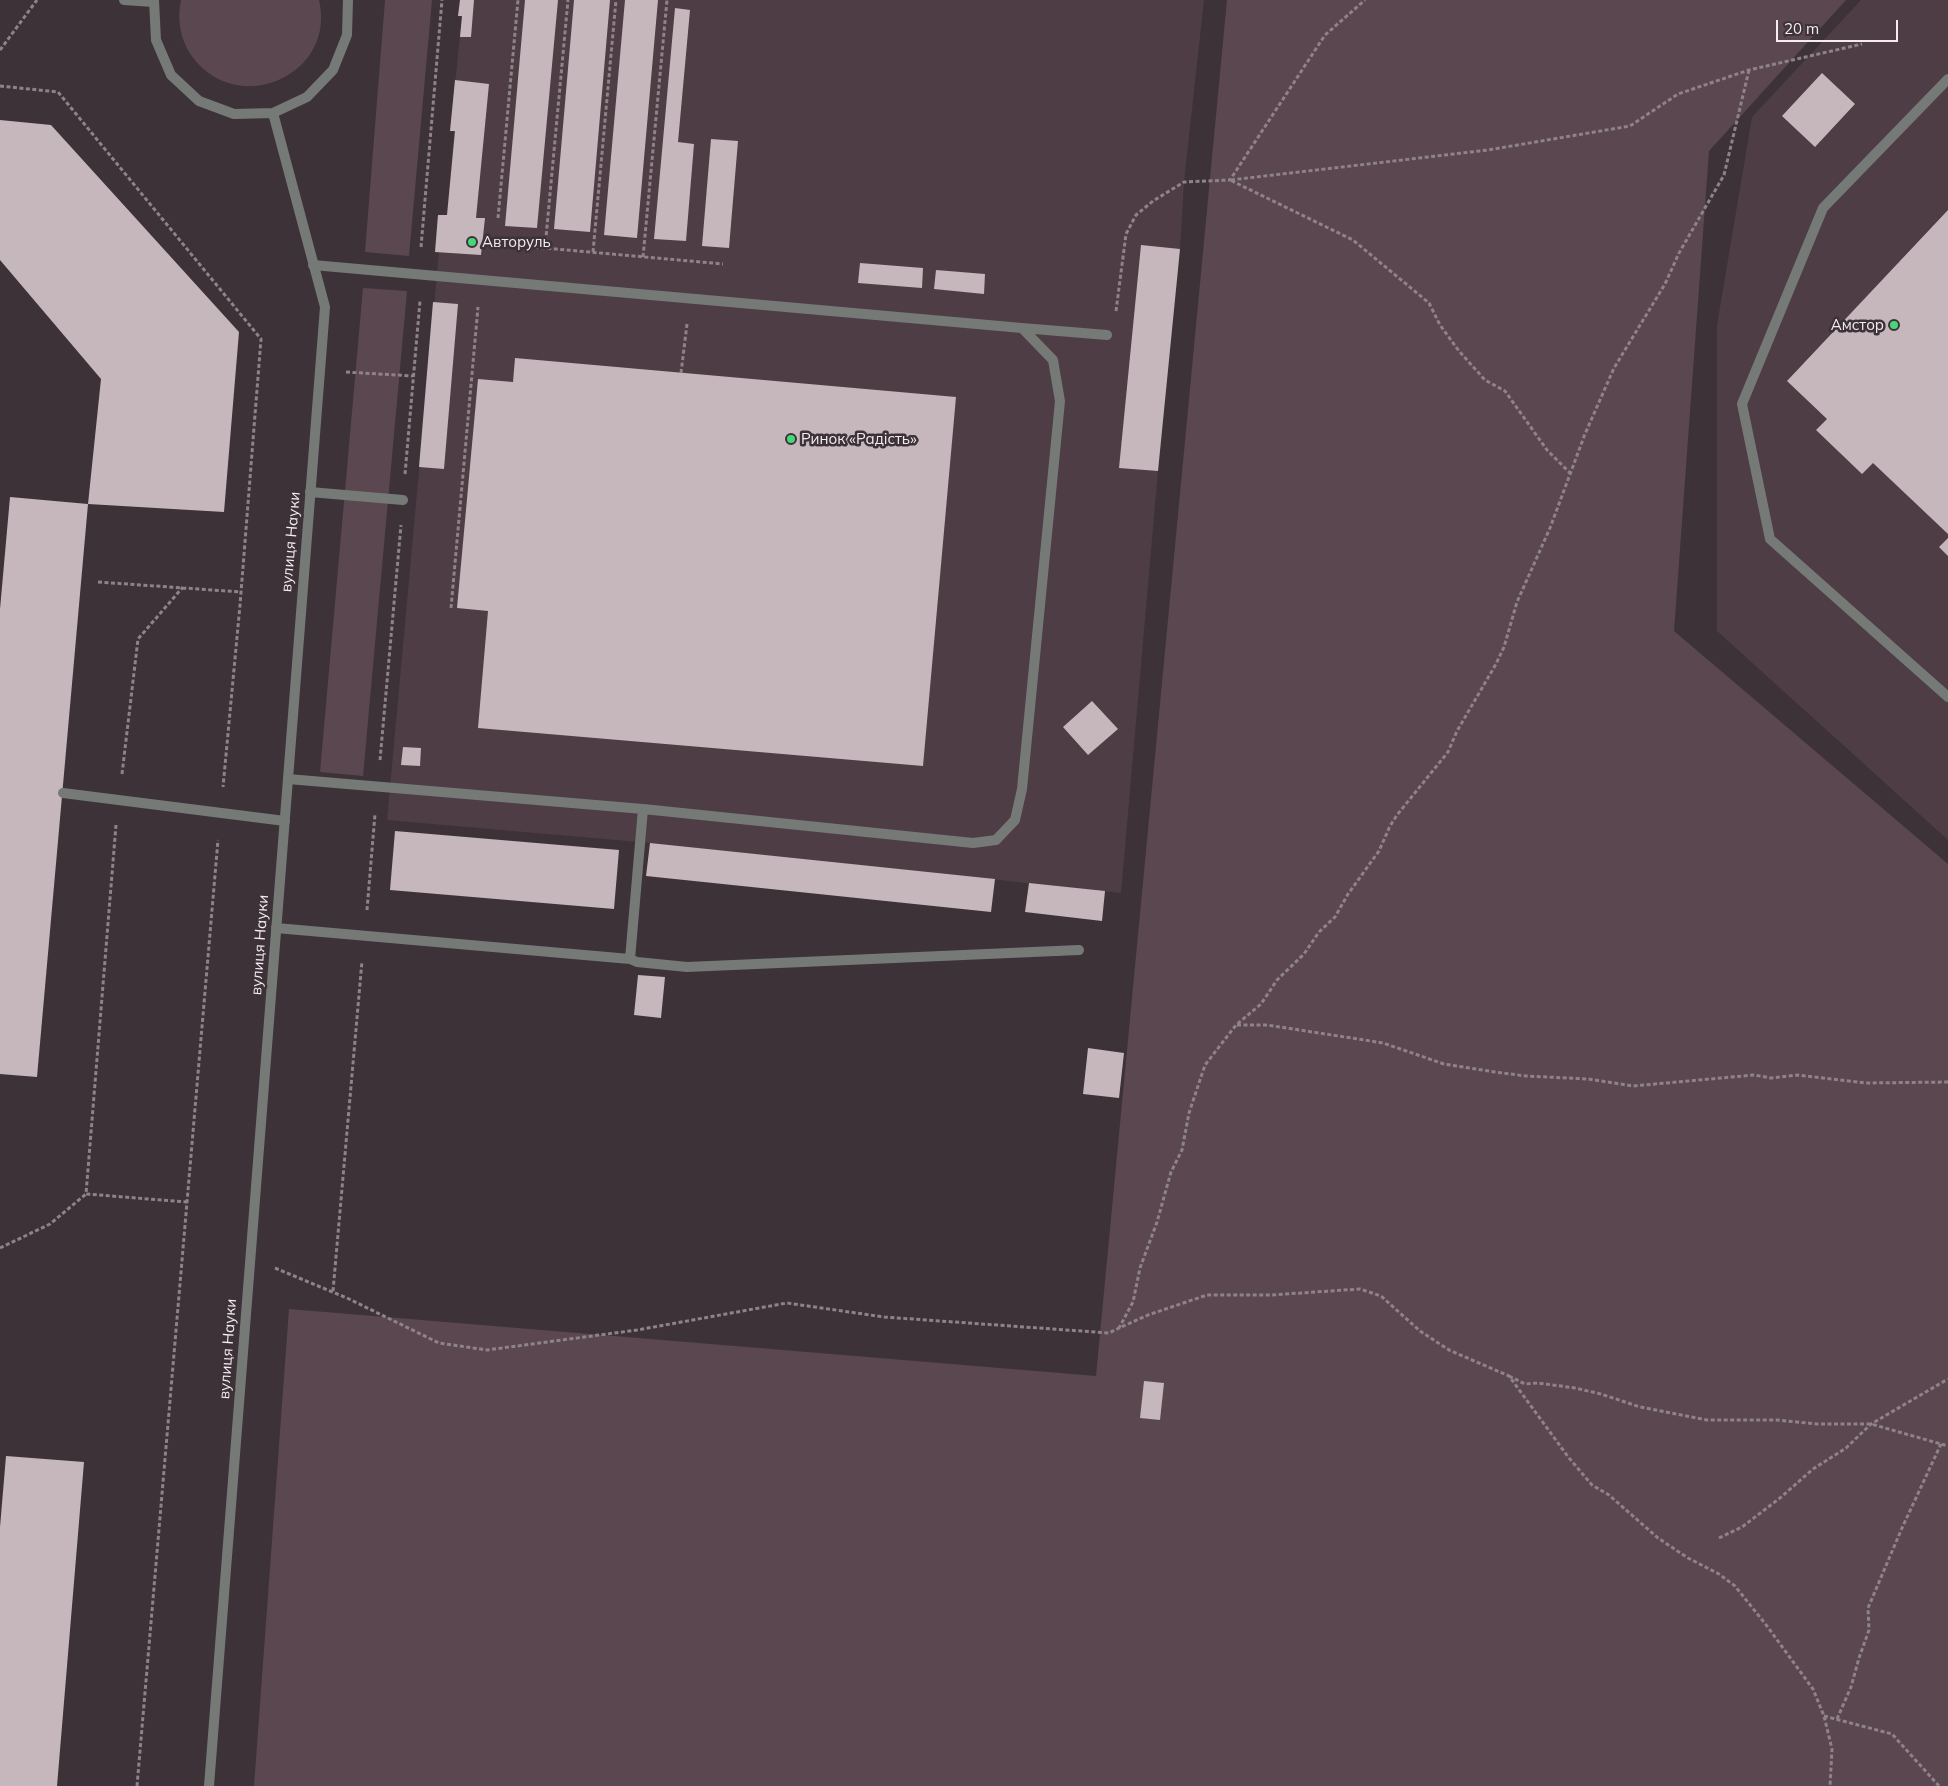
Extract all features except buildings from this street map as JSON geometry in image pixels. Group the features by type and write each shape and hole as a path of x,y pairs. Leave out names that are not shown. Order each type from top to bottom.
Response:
{"street":[{"path":"124,0 154,1 156,40 172,75 199,101 234,114 273,113 307,97 333,70 347,35 348,0"},
{"path":"1948,79 1822,208 1742,404 1770,540 1948,697"},
{"name":"вулиця Науки","path":"209,1786 324,307 273,113"},
{"path":"313,265 1107,335"},
{"path":"288,779 643,810 973,843 996,840 1015,820 1022,789 1060,401 1053,360 1022,328"},
{"path":"310,492 403,500"},
{"path":"63,793 284,821"},
{"path":"630,959 643,810"},
{"path":"276,928 630,959 637,962 687,967 1079,950"}],"path":[{"path":"0,50 37,0"},
{"path":"422,274 421,248 442,0"},
{"path":"498,218 518,0"},
{"path":"545,248 568,0"},
{"path":"593,252 616,0"},
{"path":"643,257 667,0"},
{"path":"1230,180 1325,35 1365,0"},
{"path":"1107,335 1116,312 1126,234 1136,215 1153,201 1184,182 1230,180 1488,150 1630,126 1678,94 1749,70 1862,44"},
{"path":"1119,1328 1133,1302 1140,1268 1157,1222 1171,1172 1182,1150 1189,1113 1205,1065 1236,1025 1262,1004 1277,980 1304,954 1319,932 1335,918 1348,894 1379,851 1397,815 1448,752 1504,646 1517,602 1614,368 1665,284 1679,253 1724,175 1749,70"},
{"path":"0,86 58,92 261,339 241,592 220,813 136,1786"},
{"path":"1230,180 1354,240 1429,303 1440,326 1459,351 1485,380 1505,391 1547,450 1571,474"},
{"path":"489,242 723,264"},
{"path":"451,608 481,280"},
{"path":"681,373 690,298"},
{"path":"320,370 413,376"},
{"path":"98,582 241,592"},
{"path":"86,1194 118,800 138,639 183,587"},
{"path":"1236,1025 1268,1026 1383,1043 1444,1064 1495,1072 1526,1076 1588,1079 1633,1086 1754,1075 1771,1078 1798,1075 1866,1084 1948,1082"},
{"path":"0,1248 50,1224 86,1194 187,1202"},
{"path":"250,1258 347,1298 439,1343 486,1350 637,1330 787,1303 884,1318 1109,1333 1148,1315 1207,1295 1271,1295 1360,1289 1381,1296 1420,1330 1449,1350 1525,1384 1538,1383 1575,1388 1601,1394 1640,1407 1707,1420 1777,1420 1817,1424 1871,1424 1948,1446"},
{"path":"1509,1376 1592,1486 1609,1495 1658,1538 1688,1558 1719,1574 1734,1586 1767,1626 1813,1689 1824,1716 1832,1748 1830,1786"},
{"path":"1719,1538 1742,1527 1780,1498 1813,1469 1846,1448 1871,1424 1948,1379"},
{"path":"1837,1719 1851,1687 1869,1630 1868,1608 1941,1444"},
{"path":"1824,1716 1892,1734 1939,1786"}],"shaded area":[{"path":"181,0 319,0 321,27 313,50 298,68 279,80 256,86 233,84 210,74 187,49 180,29 179,14"},
{"path":"385,0 432,0 409,256 365,252"},
{"name":"Ринок «Радість»","path":"460,0 1204,0 1184,182 1180,249 1158,471 1121,893 650,843 387,820 439,252 435,252 438,215 447,215 454,132 450,131 462,17 458,16"},
{"path":"1227,0 1846,0 1709,151 1674,631 1948,864 1948,1786 254,1786 289,1309 1096,1376"},
{"path":"1861,0 1948,0 1948,840 1717,631 1717,325 1752,117"},
{"path":"363,288 407,291 363,776 320,772"}],"place":[{"name":"Авторуль","path":"472,242"},
{"name":"Амстор","path":"1894,325"},
{"name":"Ринок «Радість»","path":"791,439"}]}
